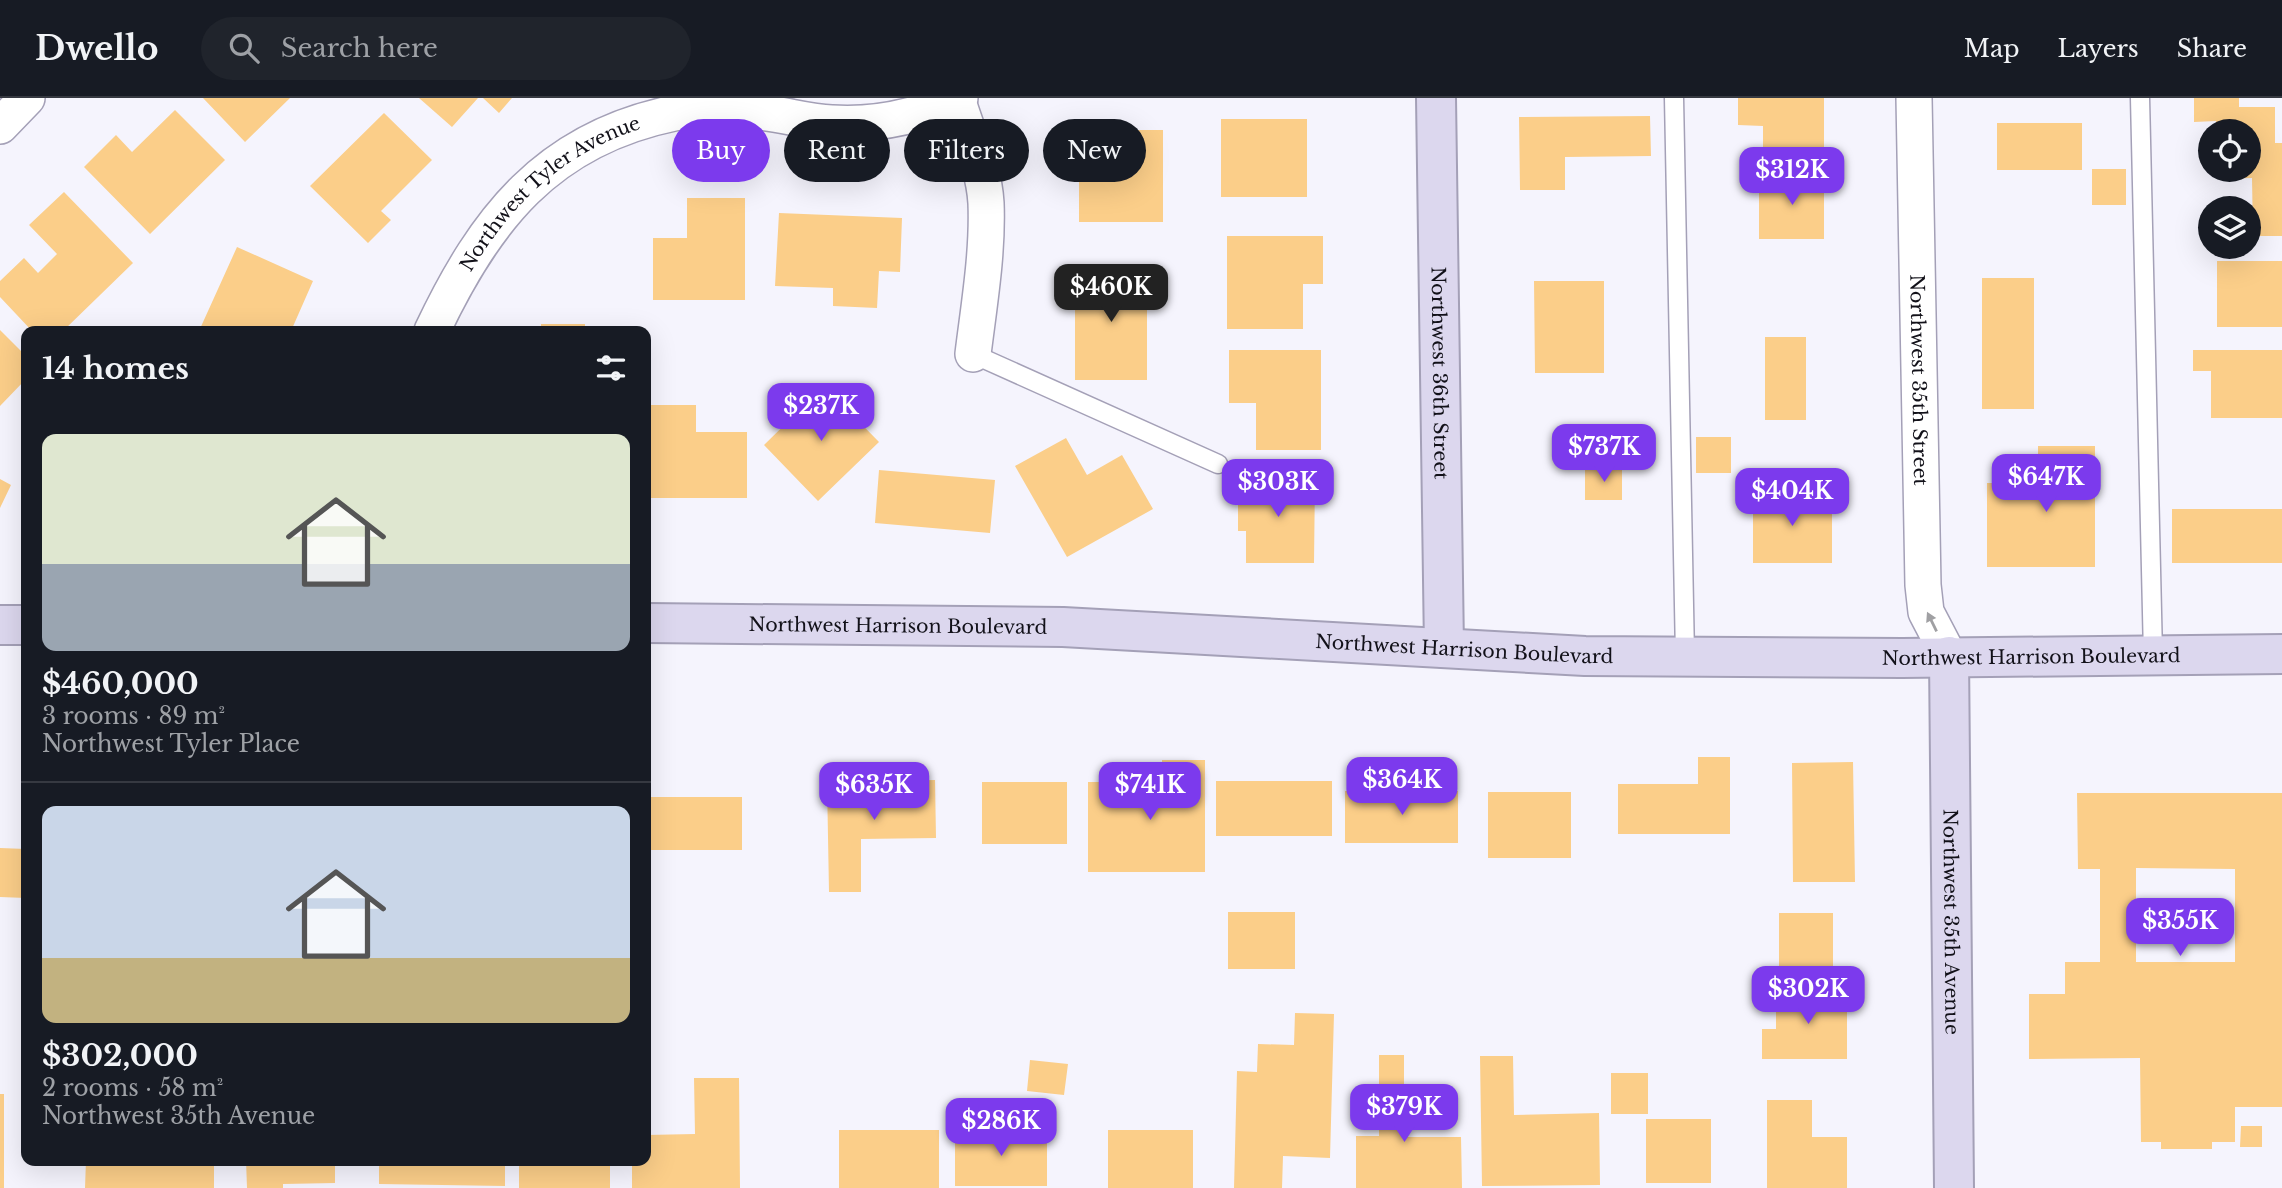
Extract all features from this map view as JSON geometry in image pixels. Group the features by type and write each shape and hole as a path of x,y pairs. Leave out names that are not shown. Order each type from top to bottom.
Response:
{"main road":[{"name":"Northwest 36th Street","path":"1436,98 1444,648"},
{"name":"Northwest Harrison Boulevard","path":"651,623 1063,627 1585,656 1902,658 2282,654"},
{"path":"0,625 21,625"},
{"name":"Northwest 35th Avenue","path":"1949,656 1954,1188"}],"street":[{"path":"0,126 27,98"},
{"path":"958,98 976,153 986,201 982,283 973,355"},
{"name":"Northwest Tyler Avenue","path":"435,326 475,251 510,203 539,176 583,145 618,128 675,113 714,110 762,112 830,123 867,124 903,119 958,98"},
{"name":"Northwest 35th Street","path":"1914,98 1923,585 1926,612 1949,656"}],"lane":[{"path":"1674,98 1685,656"},
{"path":"2140,98 2153,654"},
{"path":"973,355 1218,464"}],"building":[{"path":"203,98 290,98 245,142"},
{"path":"419,98 478,98 452,127"},
{"path":"483,98 512,98 499,113"},
{"path":"1738,98 1824,98 1824,150 1763,149 1763,126 1738,125"},
{"path":"2194,98 2239,98 2239,107 2275,107 2275,143 2282,143 2282,236 2261,236 2261,196 2252,196 2252,182 2261,182 2261,119 2198,119 2198,122 2194,122"},
{"path":"175,110 225,160 150,234 84,167 116,135 132,152"},
{"path":"384,113 432,160 381,211 391,220 368,243 310,186"},
{"path":"1650,116 1651,156 1565,157 1565,190 1520,190 1519,117"},
{"path":"1221,119 1307,119 1307,197 1221,197"},
{"path":"1997,123 2082,123 2082,170 1997,170"},
{"path":"1146,130 1163,130 1163,222 1079,222 1079,182 1146,182"},
{"path":"2092,169 2126,169 2126,205 2092,205"},
{"path":"1759,175 1824,175 1824,239 1759,239"},
{"path":"64,192 133,263 68,326 27,326 0,297 0,281 24,258 38,273 57,254 29,225"},
{"path":"687,198 745,198 745,300 653,300 653,238 687,238"},
{"path":"779,213 902,218 900,272 879,271 877,308 833,306 833,288 775,286"},
{"path":"1227,236 1323,236 1323,284 1303,284 1303,329 1227,329"},
{"path":"237,247 313,281 293,326 201,326"},
{"path":"2217,261 2282,261 2282,327 2217,327"},
{"path":"1075,268 1147,268 1147,380 1075,380"},
{"path":"1982,278 2034,278 2034,409 1982,409"},
{"path":"1534,281 1604,281 1604,373 1535,373"},
{"path":"541,324 585,324 585,326"},
{"path":"0,330 21,351 21,384 0,406"},
{"path":"1765,337 1806,337 1806,420 1765,420"},
{"path":"1229,350 1321,350 1321,450 1256,450 1256,403 1229,403"},
{"path":"2193,350 2282,350 2282,418 2211,418 2211,371 2193,371"},
{"path":"824,386 879,442 818,501 764,445"},
{"path":"651,405 696,405 696,432 747,432 747,498 651,498"},
{"path":"1696,437 1731,437 1731,473 1696,473"},
{"path":"1066,438 1087,475 1122,455 1153,509 1067,557 1015,466"},
{"path":"2038,446 2095,446 2095,567 1987,567 1987,483 2038,483"},
{"path":"1585,468 1622,468 1622,500 1585,500"},
{"path":"879,470 995,480 990,533 875,523"},
{"path":"1238,478 1315,478 1314,563 1246,563 1246,531 1238,531"},
{"path":"0,479 11,485 0,508"},
{"path":"1753,494 1832,494 1832,563 1753,563"},
{"path":"2172,509 2282,509 2282,563 2172,563"},
{"path":"1698,757 1730,757 1730,834 1618,834 1618,784 1698,784"},
{"path":"1162,760 1205,760 1205,872 1088,872 1088,782 1162,782"},
{"path":"1853,762 1855,882 1793,882 1792,763"},
{"path":"935,780 936,838 861,839 861,892 829,892 827,782"},
{"path":"1216,781 1332,781 1332,836 1216,836"},
{"path":"982,782 1067,782 1067,844 982,844"},
{"path":"1345,791 1458,791 1458,843 1345,843"},
{"path":"1488,792 1571,792 1571,858 1488,858"},
{"path":"2077,793 2282,793 2282,1107 2235,1107 2235,1142 2212,1142 2212,1149 2161,1149 2161,1142 2141,1142 2140,1058 2029,1059 2029,994 2065,994 2065,962 2100,962 2100,869 2078,869","holes":["2136,868 2235,869 2235,962 2136,962"]},
{"path":"651,797 742,797 742,850 651,850"},
{"path":"0,848 21,849 21,898 0,897"},
{"path":"1228,912 1295,912 1295,969 1228,969"},
{"path":"1779,913 1833,913 1833,968 1779,968"},
{"path":"1776,990 1847,990 1847,1059 1762,1059 1762,1029 1776,1029"},
{"path":"1295,1013 1334,1014 1330,1158 1283,1156 1282,1188 1234,1188 1237,1071 1257,1072 1258,1044 1294,1045"},
{"path":"1379,1055 1404,1055 1404,1137 1461,1137 1462,1188 1356,1188 1356,1136 1379,1136"},
{"path":"1480,1056 1513,1056 1514,1115 1599,1113 1600,1185 1482,1186"},
{"path":"1030,1060 1068,1064 1064,1095 1027,1091"},
{"path":"1611,1073 1648,1073 1648,1114 1611,1114"},
{"path":"694,1078 739,1078 740,1188 632,1188 632,1166 651,1166 651,1135 695,1134"},
{"path":"0,1094 4,1094 4,1188 0,1188"},
{"path":"1767,1100 1812,1100 1812,1137 1847,1137 1847,1188 1767,1188"},
{"path":"1646,1119 1711,1119 1711,1183 1646,1183"},
{"path":"2241,1126 2262,1126 2262,1147 2240,1147"},
{"path":"839,1130 939,1130 939,1188 839,1188"},
{"path":"1108,1130 1193,1130 1193,1188 1108,1188"},
{"path":"955,1131 1047,1131 1047,1186 955,1186"},
{"path":"86,1166 214,1166 214,1188 85,1188"},
{"path":"246,1166 335,1166 335,1183 247,1188"},
{"path":"379,1166 505,1166 505,1186 379,1184"},
{"path":"519,1166 610,1166 610,1188 519,1188"}]}
